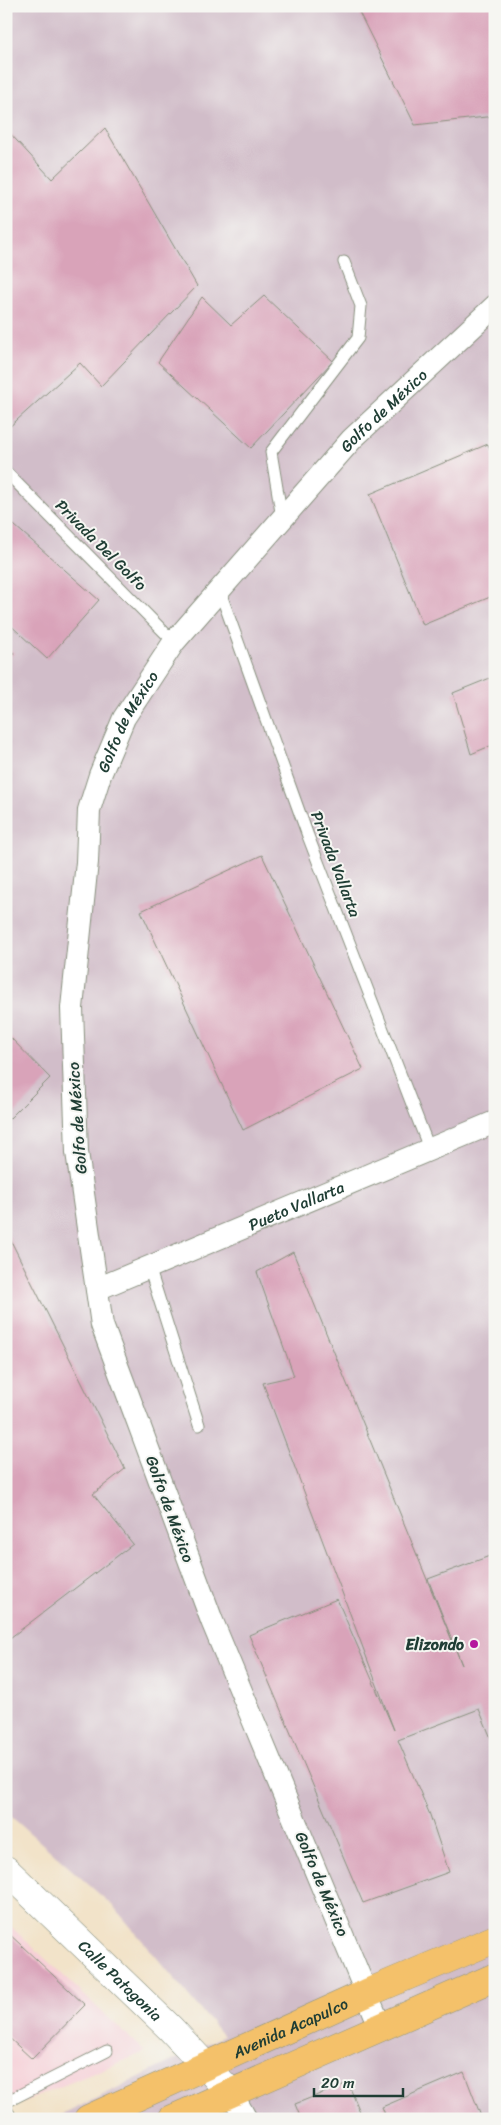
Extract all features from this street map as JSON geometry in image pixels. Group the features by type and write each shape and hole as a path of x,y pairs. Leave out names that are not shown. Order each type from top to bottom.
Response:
{"main road":[{"name":"Avenida Acapulco","path":"88,2119 207,2067 367,1993 495,1939"},
{"path":"172,2119 495,1977"}],"street":[{"name":"Golfo de México","path":"380,2026 212,1621 105,1332 77,1152 72,1008 87,862 89,810 100,775 124,718 174,642 352,439 495,306"},
{"name":"Pueto Vallarta","path":"97,1289 429,1148 495,1122"},
{"name":"Calle Patagonia","path":"6,1870 170,2028 232,2094"},
{"path":"232,2094 246,2119"}],"lane":[{"path":"282,518 271,452 358,338 361,306 344,262"},
{"name":"Privada Del Golfo","path":"6,472 174,642"},
{"name":"Privada Vallarta","path":"219,589 308,836 429,1148"},
{"path":"149,1267 199,1425"},
{"path":"6,2102 106,2051"},
{"path":"6,2109 12,2119"}],"shaded area":[{"path":"6,6 495,6 495,2119 54,2119 223,2036 113,1906 6,1812"},
{"path":"6,1922 145,2052 6,2109"}],"building":[{"path":"356,6 495,6 495,116 415,125"},
{"path":"105,128 197,286 101,386 80,363 6,430 6,129 52,179"},
{"path":"264,296 333,361 251,448 158,362 202,297 231,325"},
{"path":"488,444 495,460 495,595 423,625 370,494"},
{"path":"6,518 99,600 47,659 6,621"},
{"path":"6,646 14,653 6,662"},
{"path":"495,676 495,744 471,754 453,693"},
{"path":"262,855 363,1069 243,1130 141,911"},
{"path":"6,1033 50,1078 6,1122"},
{"path":"6,1231 125,1469 93,1494 133,1544 6,1641"},
{"path":"293,1252 462,1665 428,1579 495,1554 495,1748 479,1709 398,1740 430,1815 449,1872 363,1903 249,1635 337,1599 394,1730 263,1383 294,1376 257,1272"},
{"path":"6,1931 85,2005 32,2059 6,2035"},
{"path":"464,2072 482,2119 387,2119 382,2107"},
{"path":"348,2083 363,2119 301,2119 295,2104"}],"place":[{"name":"Elizondo","path":"474,1644"}]}
